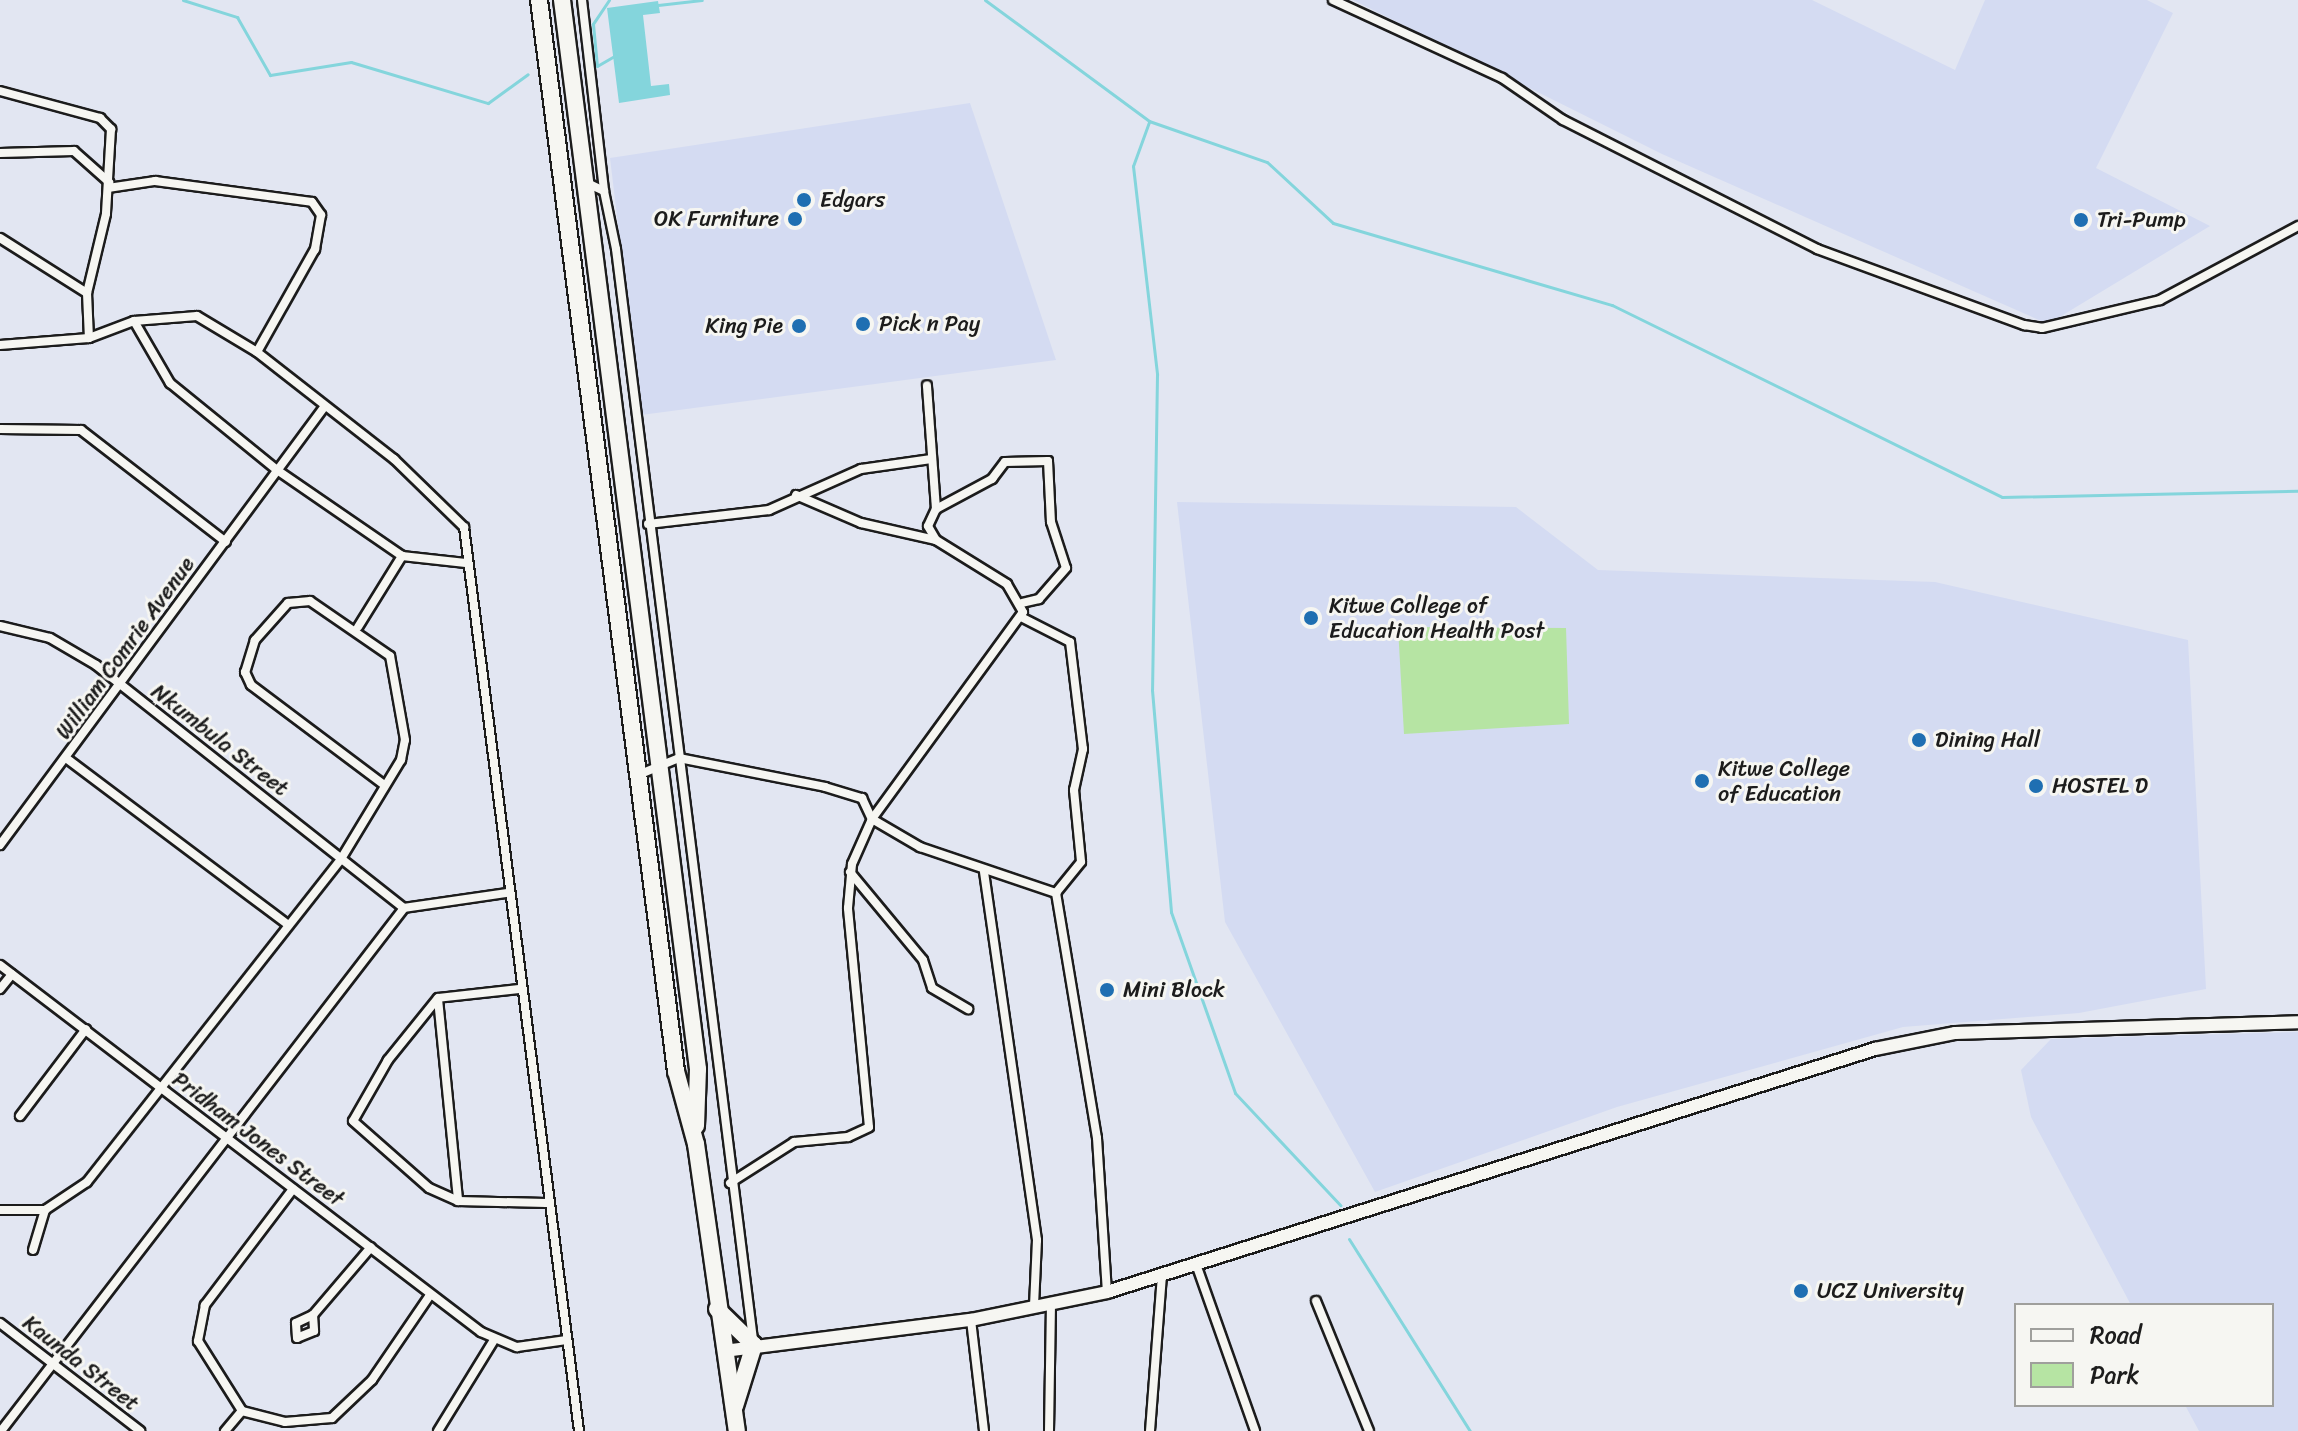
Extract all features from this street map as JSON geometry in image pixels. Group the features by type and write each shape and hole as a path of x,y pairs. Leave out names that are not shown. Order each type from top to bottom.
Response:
{"highway":[{"path":"539,0 676,1071 696,1144 717,1309 737,1431"},
{"path":"562,0 698,1069 696,1144"},
{"path":"717,1309 754,1345 734,1412"}],"street":[{"path":"582,0 730,1183 754,1345"},
{"path":"1333,0 1502,78 1563,120 1803,243 2024,325 2042,328 2160,300 2298,226"},
{"path":"0,91 105,121 112,136 108,185 87,293 89,338"},
{"path":"0,153 74,151 108,185 155,181 312,202 321,215 315,249 257,352"},
{"path":"587,182 604,191"},
{"path":"0,238 87,293"},
{"path":"0,345 89,338 134,321 197,316 257,352 450,506 464,527 546,1203 579,1431"},
{"path":"134,321 170,383 277,470 402,556 466,563"},
{"path":"927,385 936,509 928,526 936,540"},
{"name":"William Comrie Avenue","path":"0,845 66,758 116,682 226,542 325,406"},
{"path":"0,429 81,430 226,542"},
{"path":"648,524 769,510 796,495 861,469 931,459"},
{"path":"936,509 992,479 1005,462 1048,461 1051,522 1066,568 1039,599 1022,603"},
{"path":"730,1183 794,1142 848,1137 869,1127 850,872 872,819 1021,617 1022,603 1007,584 936,540 861,523 796,495"},
{"path":"358,627 402,556"},
{"path":"0,1210 45,1210 87,1182 286,923 341,859 384,785 404,749 393,665 358,627 310,601 288,603 255,640 245,672 251,685 384,785"},
{"path":"1021,617 1070,642 1083,749 1074,790 1081,862 1056,893 1097,1138 1107,1292"},
{"name":"Nkumbula Street","path":"0,626 62,644 116,682 404,908"},
{"path":"66,758 286,923"},
{"path":"638,775 679,758 862,798 872,819 984,872 1056,893"},
{"path":"850,872 923,960 932,988 968,1009"},
{"path":"984,872 1037,1240 1034,1307"},
{"path":"2,1427 229,1138 404,908 507,893"},
{"name":"Pridham Jones Street","path":"0,965 430,1295 494,1340"},
{"path":"0,989 12,974"},
{"path":"519,989 438,998 388,1060 353,1121 371,1144 458,1201 546,1203"},
{"path":"438,998 458,1201"},
{"path":"724,1351 971,1320 1107,1292 1875,1049 1955,1033 2298,1022"},
{"path":"20,1116 86,1029"},
{"path":"293,1189 205,1305 198,1341 242,1411 285,1422 332,1418 372,1380 430,1295"},
{"path":"33,1250 45,1210"},
{"path":"313,1315 371,1247"},
{"path":"1196,1264 1255,1431"},
{"path":"1150,1431 1162,1276"},
{"path":"1316,1301 1369,1431"},
{"path":"1049,1431 1051,1303"},
{"path":"971,1320 984,1431"},
{"name":"Kaunda Street","path":"0,1323 140,1431"},
{"path":"441,1430 494,1340 517,1347 567,1340"},
{"path":"225,1431 242,1411"}],"shaded area":[{"path":"1353,0 1812,0 1955,70 1985,0 2147,0 2173,13 2096,168 2210,226 2048,324 1662,154"},
{"path":"970,103 1056,360 641,415 610,158"},
{"name":"Kitwe College of Education","path":"1177,502 1516,507 1598,570 1935,582 2188,640 2206,989 2079,1013 1903,1027 1617,1107 1375,1192 1225,922"},
{"path":"2298,1032 2298,1431 2199,1431 2186,1407 2274,1407 2274,1303 2130,1303 2031,1117 2021,1070 2051,1039"}],"green space":[{"path":"1398,627 1566,628 1569,724 1404,734"}],"water":[{"path":"658,1 660,13 643,15 651,86 669,84 670,95 619,103 607,8"}],"waterway":[{"path":"183,0 237,17 270,75 351,62 488,103 528,74"},
{"path":"609,0 593,24 597,66 616,55"},
{"path":"658,5 702,0"},
{"path":"985,0 1149,121 1267,162 1333,223 1612,305 2002,497 2298,491"},
{"path":"1149,122 1133,166 1157,375 1152,690 1171,912 1235,1093 1340,1205"},
{"path":"1349,1239 1470,1431"}],"place":[{"name":"Edgars","path":"804,200"},
{"name":"OK Furniture","path":"795,219"},
{"name":"Tri-Pump","path":"2081,220"},
{"name":"Pick n Pay","path":"863,324"},
{"name":"King Pie","path":"799,326"},
{"name":"Kitwe College of Education Health Post","path":"1311,618"},
{"name":"Dining Hall","path":"1919,740"},
{"name":"Kitwe College of Education","path":"1702,781"},
{"name":"HOSTEL D","path":"2036,786"},
{"name":"Mini Block","path":"1107,990"},
{"name":"UCZ University","path":"1801,1291"}]}
